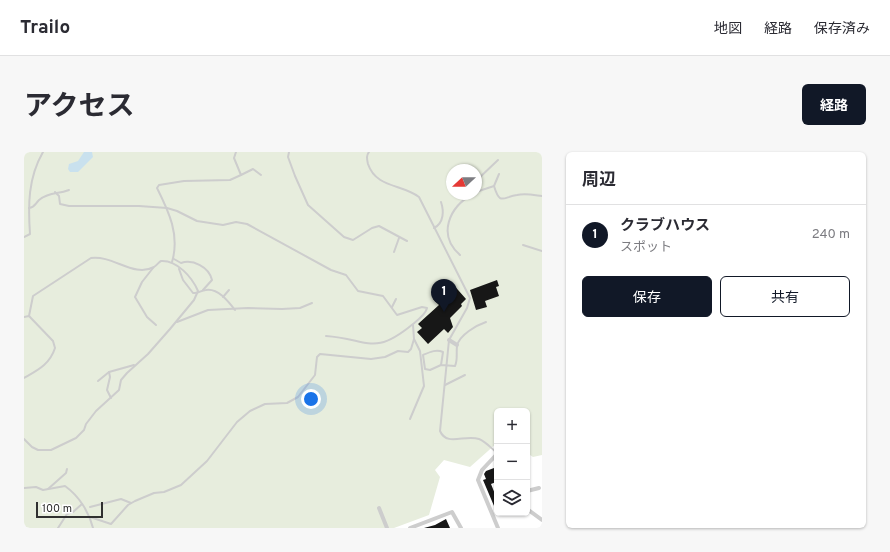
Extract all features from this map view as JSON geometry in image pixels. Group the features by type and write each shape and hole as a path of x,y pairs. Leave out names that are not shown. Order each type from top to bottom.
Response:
{"street":[{"path":"449,340 457,345"},
{"path":"494,456 482,470 478,480 498,528"},
{"path":"530,490 539,488"},
{"path":"379,508 387,528"},
{"path":"530,511 542,520"},
{"path":"410,528 452,512 461,528"}],"lane":[{"path":"24,237 30,234 30,186 34,169 43,152"},
{"path":"236,152 234,158 241,175"},
{"path":"288,152 288,157 294,176 308,205 344,237 353,240 372,228 379,226 407,241"},
{"path":"369,152 367,159 372,173 381,181 412,192 419,197 470,298 467,308 449,340 440,428 443,437 448,440 470,438 479,439 494,451"},
{"path":"482,174 498,160"},
{"path":"172,262 175,233 167,208 157,188 161,184 206,180 230,180 253,170 262,176"},
{"path":"482,190 494,186 500,174"},
{"path":"494,186 499,198 505,200 518,194 542,196"},
{"path":"29,208 33,207 39,200 52,192 69,190"},
{"path":"55,192 59,196 60,204 69,206 139,206 167,208 177,211 197,221 223,225 236,222 252,226 331,270 346,275 358,291 383,296 397,315 422,307 427,308 414,324 396,338 377,344 366,344 343,337 326,336"},
{"path":"460,255 449,242 448,224 460,204 465,200"},
{"path":"434,228 441,222 443,216 441,202"},
{"path":"394,252 399,238"},
{"path":"523,245 542,252"},
{"path":"29,316 33,296 91,258 100,257 136,270 154,267"},
{"path":"173,259 181,263 187,261 196,263 211,274 212,280 202,291"},
{"path":"156,325 147,317 135,297 142,282 161,260 172,262 191,278 198,291 197,293"},
{"path":"179,267 183,280 193,293 197,293"},
{"path":"24,439 32,447 38,450 51,450 70,442 84,430 86,424 96,411 119,390 121,380 148,354 197,293 212,290 223,297 235,310"},
{"path":"223,297 229,290"},
{"path":"392,308 396,299"},
{"path":"175,322 208,310 300,308 312,303"},
{"path":"24,317 29,316"},
{"path":"24,378 38,371 49,360 55,348 53,341 29,316"},
{"path":"442,365 442,351 433,351 423,356 425,369 430,370 442,365 453,366 456,364 457,345 465,335 486,322"},
{"path":"411,349 414,339 414,324"},
{"path":"465,335 469,337"},
{"path":"410,419 424,386 420,351 414,339"},
{"path":"90,517 111,524 131,503 154,493 164,492 181,485 207,461 237,422 250,411 265,404 283,404 296,399 315,375 317,369 317,356 320,354 371,359 385,357 398,351 408,352 411,349 416,349 420,351"},
{"path":"98,381 109,372 136,364"},
{"path":"109,372 110,377 107,390 110,398"},
{"path":"445,385 465,375"},
{"path":"48,489 66,473 67,469"},
{"path":"24,488 48,489 65,486 82,504 90,517 93,528"},
{"path":"90,507 121,499 131,503"},
{"path":"58,528 66,514 73,512 82,504"}],"green space":[{"path":"24,152 542,152 542,455 533,457 530,455 530,408 494,408 494,446 470,467 444,460 435,470 440,477 429,515 394,528 24,528"}],"water":[{"path":"84,152 92,152 93,157 78,172 70,172 68,169 69,164 78,161"}],"building":[{"path":"497,280 499,286 496,287 499,296 485,301 487,307 476,310 470,290"},
{"path":"451,282 466,299 461,304 462,306 450,318 453,327 448,333 444,329 428,344 417,332 422,328 418,324 439,305 433,299"},
{"path":"494,468 494,483 491,484 494,492 494,506 483,480 486,479 484,474 486,471"},
{"path":"446,519 450,528 424,528 435,525"}],"place":[{"name":"クラブハウス","path":"444,312"}]}
